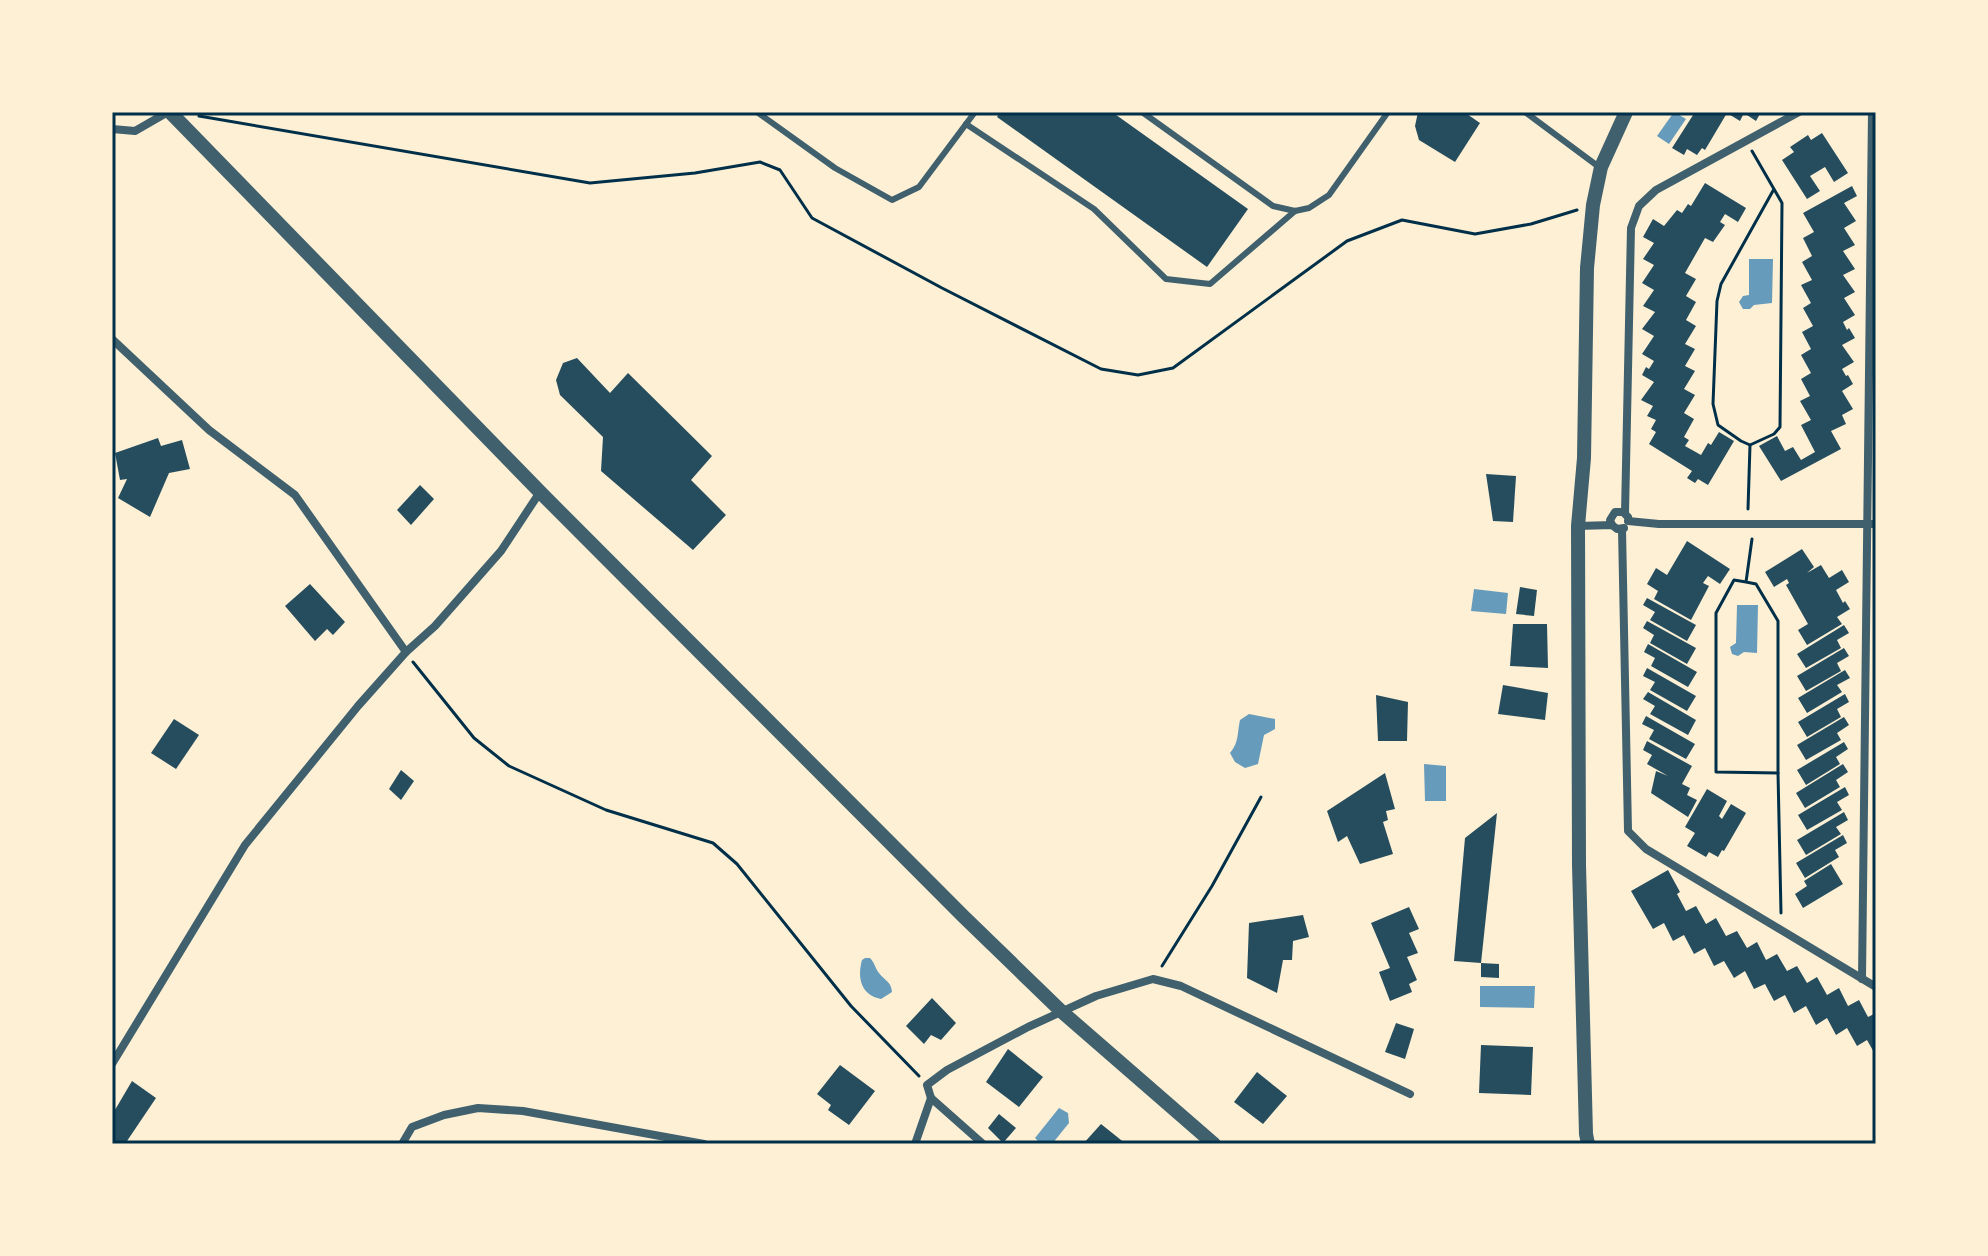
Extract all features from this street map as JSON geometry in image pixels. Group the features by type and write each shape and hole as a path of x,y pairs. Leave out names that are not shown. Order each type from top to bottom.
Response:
{"street":[{"path":"112,129 135,131 169,112 540,492 964,917 1061,1011 1214,1144"},
{"path":"1588,1144 1579,865 1578,526 1584,458 1587,268 1593,205 1601,167 1626,112"},
{"path":"1799,112 1656,190 1639,206 1631,228 1625,521 1628,831 1646,849 1876,987"},
{"path":"1862,979 1871,524 1872,112"},
{"path":"112,339 209,430 295,495 406,652"},
{"path":"112,1064 245,845 358,706 501,551 540,492"},
{"path":"1620,511 1625,521 1617,529 1610,520 1613,514 1620,511"},
{"path":"1625,521 1659,524 1871,524"},
{"path":"1578,526 1612,525"},
{"path":"983,1144 931,1098 927,1085 947,1070 1061,1011 1096,996 1153,979 1181,986 1410,1094"},
{"path":"915,1144 931,1098"},
{"path":"402,1144 412,1127 444,1115 478,1108 523,1111 704,1144"}],"lane":[{"path":"757,112 835,168 892,200 919,187 975,112"},
{"path":"1142,112 1273,206 1295,211 1309,208 1329,195 1388,112"},
{"path":"1525,112 1601,167"},
{"path":"966,124 1094,209 1166,279 1210,284 1295,211"}],"path":[{"path":"189,115 590,183 695,173 760,162 780,170 812,218 1101,369 1138,375 1173,368 1347,241 1402,220 1475,234 1531,224 1593,205"},
{"path":"1746,141 1774,189 1782,203 1780,427 1774,434 1750,445 1718,425 1713,404 1717,301 1721,284 1774,189"},
{"path":"1746,582 1751,524 1750,445"},
{"path":"1778,773 1716,772 1716,613 1734,580 1756,584 1778,621 1781,931"},
{"path":"406,652 474,738 509,766 606,810 713,843 737,864 851,1006 927,1085"},
{"path":"1153,979 1212,886 1261,797"}],"water":[{"path":"1674,112 1686,119 1669,144 1657,136"},
{"path":"1749,259 1773,259 1772,303 1743,309 1739,302 1743,296 1749,295"},
{"path":"1474,589 1508,593 1506,614 1471,611"},
{"path":"1737,605 1758,605 1757,653 1732,654 1730,647 1736,643"},
{"path":"1249,714 1275,719 1275,729 1264,735 1258,764 1245,768 1235,762 1230,753 1240,720"},
{"path":"1424,764 1446,766 1446,801 1425,801"},
{"path":"865,958 870,958 890,986 892,992 881,999 869,994 862,985 861,967"},
{"path":"1480,986 1535,986 1534,1008 1480,1007"},
{"path":"1059,1108 1068,1113 1069,1123 1052,1144 1041,1144 1035,1138"}],"building":[{"path":"1000,112 1112,112 1248,209 1207,267 997,117"},
{"path":"1418,112 1464,112 1480,123 1455,162 1419,140 1415,126"},
{"path":"1695,112 1761,112 1756,121 1744,113 1740,121 1727,113 1705,150 1702,148 1697,155 1687,149 1684,155 1672,148"},
{"path":"1822,133 1848,173 1834,182 1825,167 1810,176 1820,191 1807,199 1782,160 1794,152 1790,147 1808,135 1811,140"},
{"path":"1705,183 1746,208 1738,222 1725,214 1720,222 1725,225 1713,242 1705,238 1685,273 1696,279 1686,296 1696,302 1686,320 1696,326 1685,344 1695,349 1685,366 1695,371 1684,389 1695,395 1684,413 1694,419 1684,437 1689,440 1685,446 1701,455 1719,432 1734,441 1708,485 1698,479 1695,483 1687,478 1692,471 1649,444 1656,432 1651,429 1656,420 1647,416 1653,406 1641,400 1654,382 1642,375 1654,361 1642,354 1654,336 1642,329 1655,312 1643,306 1654,290 1642,283 1654,265 1643,259 1654,243 1643,237 1653,219 1664,226 1677,210 1682,213 1688,204 1691,206"},
{"path":"1852,186 1857,196 1844,203 1856,221 1844,228 1855,245 1843,251 1855,269 1843,275 1855,292 1844,298 1855,315 1843,322 1855,338 1842,345 1854,362 1842,369 1853,384 1842,391 1853,409 1842,415 1846,424 1831,431 1841,449 1781,481 1759,446 1777,436 1785,451 1793,447 1801,460 1815,452 1801,425 1811,420 1800,401 1810,396 1801,379 1811,373 1801,355 1811,349 1802,332 1813,326 1803,308 1811,303 1801,285 1812,280 1802,262 1812,256 1803,238 1814,232 1803,213"},
{"path":"577,358 610,393 628,373 712,456 691,480 726,515 693,550 601,471 603,437 560,395 556,380 563,363"},
{"path":"158,438 161,446 182,440 190,469 169,473 150,517 118,498 127,479 120,480 115,453"},
{"path":"1486,474 1516,476 1513,522 1493,521"},
{"path":"420,485 434,499 411,525 397,510"},
{"path":"1687,541 1730,569 1720,584 1708,576 1703,583 1709,586 1691,620 1654,599 1658,591 1647,584 1656,568 1667,575"},
{"path":"1802,549 1814,567 1807,573 1821,565 1829,578 1842,570 1849,582 1836,590 1850,609 1837,617 1842,624 1807,645 1798,630 1808,624 1786,585 1789,583 1787,579 1774,587 1765,572"},
{"path":"310,584 345,622 333,635 327,629 315,641 285,606"},
{"path":"1520,587 1537,590 1534,616 1516,614"},
{"path":"1647,598 1696,625 1687,641 1650,620 1655,612 1643,605"},
{"path":"1647,621 1696,648 1687,664 1650,643 1654,635 1643,628"},
{"path":"1513,624 1547,624 1548,668 1510,666"},
{"path":"1844,625 1849,633 1837,640 1841,648 1806,668 1797,654"},
{"path":"1648,644 1697,672 1688,687 1651,666 1655,658 1644,652"},
{"path":"1844,648 1849,656 1837,663 1841,671 1806,691 1797,676"},
{"path":"1647,668 1696,696 1687,711 1650,690 1655,682 1643,676"},
{"path":"1845,670 1850,678 1837,685 1842,692 1807,713 1798,698"},
{"path":"1503,685 1548,693 1545,720 1498,714"},
{"path":"1648,692 1696,720 1688,735 1650,714 1655,706 1643,699"},
{"path":"1845,694 1849,702 1837,709 1841,717 1807,737 1798,722"},
{"path":"1376,695 1408,702 1407,741 1378,741"},
{"path":"1646,716 1695,744 1686,759 1649,739 1654,730 1642,724"},
{"path":"1844,717 1849,725 1837,733 1841,740 1806,760 1797,745"},
{"path":"174,719 199,735 176,769 151,753"},
{"path":"1647,741 1692,766 1682,784 1690,788 1687,795 1697,800 1688,817 1651,793 1656,771 1668,776 1647,764 1652,755 1643,750"},
{"path":"1844,742 1848,749 1836,757 1840,764 1806,785 1797,770"},
{"path":"1843,764 1848,772 1836,780 1840,787 1805,808 1796,793"},
{"path":"401,770 414,781 401,800 389,789"},
{"path":"1385,773 1395,809 1386,811 1388,820 1383,822 1393,854 1360,864 1347,836 1338,842 1327,811"},
{"path":"1845,787 1849,795 1837,802 1842,810 1807,830 1798,815"},
{"path":"1707,789 1727,801 1719,816 1722,819 1731,804 1746,813 1718,857 1709,852 1706,857 1687,846 1695,833 1685,827"},
{"path":"1844,812 1848,820 1836,827 1841,834 1806,855 1797,840"},
{"path":"1497,813 1481,963 1454,961 1465,838"},
{"path":"1843,835 1847,843 1835,850 1839,857 1805,878 1796,863"},
{"path":"1831,864 1843,884 1803,908 1795,894 1807,886 1804,881"},
{"path":"1668,870 1686,911 1696,906 1706,924 1716,918 1726,936 1737,931 1747,948 1757,942 1766,960 1777,954 1787,971 1797,966 1807,983 1817,977 1827,995 1839,988 1848,1006 1859,1000 1868,1017 1876,1013 1876,1056 1867,1040 1857,1046 1847,1028 1836,1035 1827,1018 1816,1025 1806,1006 1794,1013 1785,995 1774,1001 1765,984 1754,989 1745,971 1734,978 1724,961 1714,966 1705,948 1694,954 1684,935 1673,941 1664,923 1653,929 1631,891"},
{"path":"1409,907 1419,929 1409,933 1418,953 1407,957 1417,980 1409,984 1412,992 1390,1001 1379,972 1390,968 1371,923"},
{"path":"1303,915 1309,937 1293,941 1292,960 1283,960 1277,993 1247,978 1249,923"},
{"path":"1481,963 1499,964 1499,978 1481,977"},
{"path":"932,998 956,1023 941,1040 931,1035 924,1044 906,1026"},
{"path":"1396,1023 1414,1029 1405,1059 1385,1052"},
{"path":"1481,1045 1533,1047 1531,1095 1479,1093"},
{"path":"1008,1049 1043,1077 1019,1107 986,1082"},
{"path":"840,1065 875,1091 849,1125 828,1110 831,1105 817,1094"},
{"path":"1257,1072 1287,1096 1263,1124 1234,1102"},
{"path":"132,1081 156,1098 125,1144 116,1144 112,1142 112,1115"},
{"path":"999,1114 1016,1128 1003,1143 988,1128"},
{"path":"1101,1124 1126,1144 1083,1144"}]}
